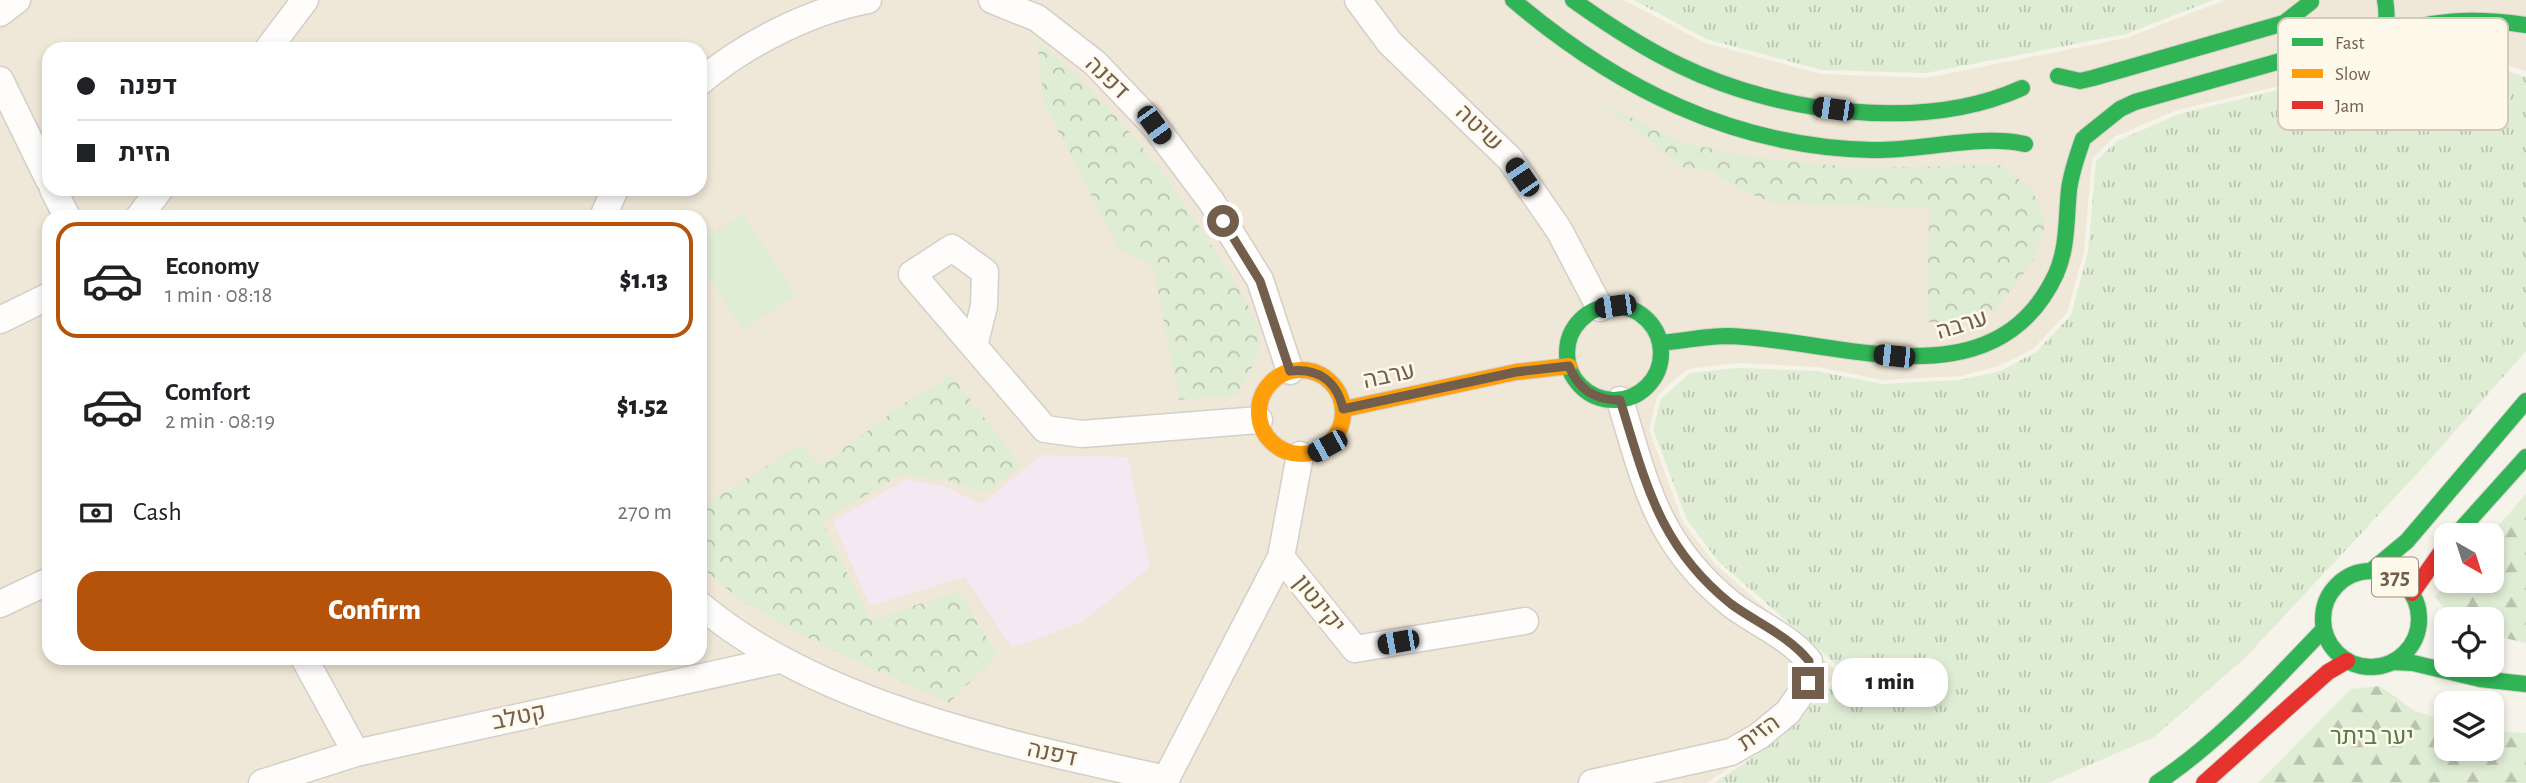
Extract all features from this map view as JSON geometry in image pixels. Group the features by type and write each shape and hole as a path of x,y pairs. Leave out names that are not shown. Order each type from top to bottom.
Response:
{"street":[{"path":"0,13 17,0"},
{"path":"273,42 305,0"},
{"path":"707,76 722,63 784,30 868,0"},
{"name":"שיטה","path":"1359,0 1390,43 1510,159 1559,230 1600,308"},
{"path":"1513,0 1564,43 1609,73 1640,91 1722,127 1828,148 1939,147 2002,138 2031,148 2014,127"},
{"path":"1573,0 1658,57 1735,90 1798,104 1874,112 1919,112 1998,100 2040,80 2080,81 2093,78 2278,25"},
{"path":"2385,0 2388,18"},
{"path":"2290,18 2311,1"},
{"name":"דפנה","path":"1003,2 1037,18 1095,63 1154,125 1211,201 1260,281 1290,371"},
{"path":"2508,23 2526,25"},
{"path":"2063,153 2104,120 2135,102 2278,62"},
{"path":"0,80 42,166"},
{"path":"2014,110 2015,100 2040,80"},
{"name":"ערבה","path":"1660,342 1728,336 1916,358 1945,358 1972,351 2004,337 2046,296 2064,246 2069,190 2084,138 2091,124 2090,104 2071,80 2040,80"},
{"name":"ערבה","path":"2056,179 2068,209"},
{"path":"0,320 42,299"},
{"path":"1615,306 1630,309 1654,328 1660,342 1661,358 1657,373 1648,386 1635,396 1620,400 1606,400 1582,388 1569,366 1570,337 1577,325 1600,308 1615,306"},
{"path":"974,346 1045,429 1082,434 1259,420"},
{"name":"ערבה","path":"1343,409 1516,372 1569,366"},
{"path":"1290,371 1315,372 1326,377 1335,386 1343,409 1342,423 1336,436 1314,453 1300,455 1273,445 1259,420 1262,395 1269,385 1290,371"},
{"name":"הזית","path":"1592,783 1731,752 1759,736 1788,712 1808,683 1809,661 1798,648 1731,604 1693,569 1669,537 1649,494 1620,400"},
{"name":"375","path":"2323,630 2324,606 2331,592 2349,577 2371,571 2407,541 2526,401"},
{"name":"דפנה","path":"707,611 727,628 779,660 889,705 1012,746 1171,781 1281,556 1300,455"},
{"path":"2467,523 2526,457"},
{"name":"יקינטון","path":"1281,556 1355,649 1525,621"},
{"name":"375","path":"2412,593 2434,562"},
{"name":"375","path":"2371,571 2394,577 2412,593 2418,607 2418,626 2411,646 2393,662"},
{"path":"0,604 42,585"},
{"path":"2418,626 2434,647"},
{"path":"2157,783 2187,763 2227,728 2305,652 2323,630 2329,644 2347,661 2370,668 2393,662 2413,663 2480,679 2526,684"},
{"name":"קטלב","path":"262,783 356,754 779,660"},
{"path":"2204,783 2329,672 2347,661"},
{"path":"308,665 356,754"},
{"path":"2504,668 2526,673"}],"shaded area":[{"path":"0,0 1624,0 1705,43 1821,74 1926,78 2127,38 2225,0 2526,0 2526,71 2508,65 2508,18 2278,18 2278,86 2177,110 2114,137 2092,159 2084,251 2067,313 2033,349 1999,366 1960,376 1882,380 1818,367 1737,363 1688,369 1669,384 1657,397 1649,430 1683,522 1715,564 1839,673 1749,754 1707,783 0,783"},
{"path":"1042,455 1128,457 1150,567 1082,622 1012,648 965,577 870,606 833,521 905,480 944,486 982,504"}],"green space":[{"path":"1634,0 2213,0 2126,34 1926,73 1822,70 1706,39"},
{"path":"1037,41 1092,91 1140,144 1183,202 1243,296 1256,322 1259,339 1254,364 1237,395 1179,400 1153,265 1120,250 1044,104"},
{"path":"2508,71 2526,77 2526,351 2426,464 2245,658 2154,737 2048,783 1714,783 1752,758 1846,673 1718,561 1687,520 1653,429 1661,399 1690,373 1737,368 1817,371 1882,384 1960,380 2001,371 2036,352 2071,315 2088,252 2096,161 2117,141 2179,114 2278,90 2278,130 2508,130"},
{"path":"1600,102 1678,141 1744,156 1857,168 2002,165 2032,190 2046,222 2034,260 1996,309 1953,323 1927,322 1929,208 1774,203 1743,191 1714,172 1682,167"},
{"path":"743,214 795,296 743,330 707,275 707,237"},
{"path":"951,375 1021,465 986,493 947,480 902,474 822,521 870,620 959,591 997,655 949,703 823,646 743,602 707,572 707,504 802,443 819,467 903,404"},
{"path":"2526,494 2526,643 2504,638 2504,607 2444,607 2435,597 2438,593 2504,593 2504,523 2501,523"},
{"name":"יער ביתר","path":"2380,686 2415,711 2434,717 2434,761 2504,761 2504,732 2526,733 2526,783 2258,783 2351,689"}],"traffic: fast":[{"path":"1513,0 1593,60 1636,85 1679,107 1772,138 1821,146 1872,150 1989,141 2025,144"},
{"path":"1573,0 1626,36 1681,66 1761,96 1805,105 1850,112 1940,110 1983,102 2022,88"},
{"path":"2385,0 2386,18"},
{"path":"2290,18 2311,2"},
{"path":"2508,23 2526,25"},
{"path":"2058,76 2080,81 2093,78 2278,25"},
{"path":"2085,137 2120,109 2135,102 2278,62"},
{"path":"1660,343 1729,336 1910,356 1954,353 1994,340 2029,315 2056,274 2065,243 2071,177 2083,139"},
{"path":"1614,306 1632,310 1647,320 1657,335 1661,353 1657,371 1647,386 1632,396 1614,400 1596,396 1581,386 1571,371 1567,353 1571,335 1581,320 1596,310 1614,306"},
{"path":"2371,571 2407,541 2526,401"},
{"path":"2467,523 2526,457"},
{"path":"2371,571 2389,574 2405,585 2416,601 2419,619 2416,637 2405,653 2389,664 2371,667 2353,664 2337,653 2326,637 2323,619 2326,601 2337,585 2353,574 2371,571"},
{"path":"2157,783 2223,730 2323,630"},
{"path":"2393,662 2413,663 2480,679 2526,684"}],"traffic: slow":[{"path":"1344,409 1516,372 1569,366"},
{"path":"1301,370 1317,373 1331,382 1340,396 1343,412 1340,428 1331,442 1317,451 1301,454 1285,451 1271,442 1262,428 1259,412 1262,396 1271,382 1285,373 1301,370"}],"traffic: jam":[{"path":"2412,593 2434,562"},
{"path":"2204,783 2328,672 2347,661"}],"route":[{"path":"1223,221 1260,281 1290,371 1315,372 1326,377 1335,386 1343,409 1516,372 1569,366 1574,378 1593,396 1620,400 1649,494 1669,537 1693,569 1731,604 1798,648 1809,661 1808,683"}]}
